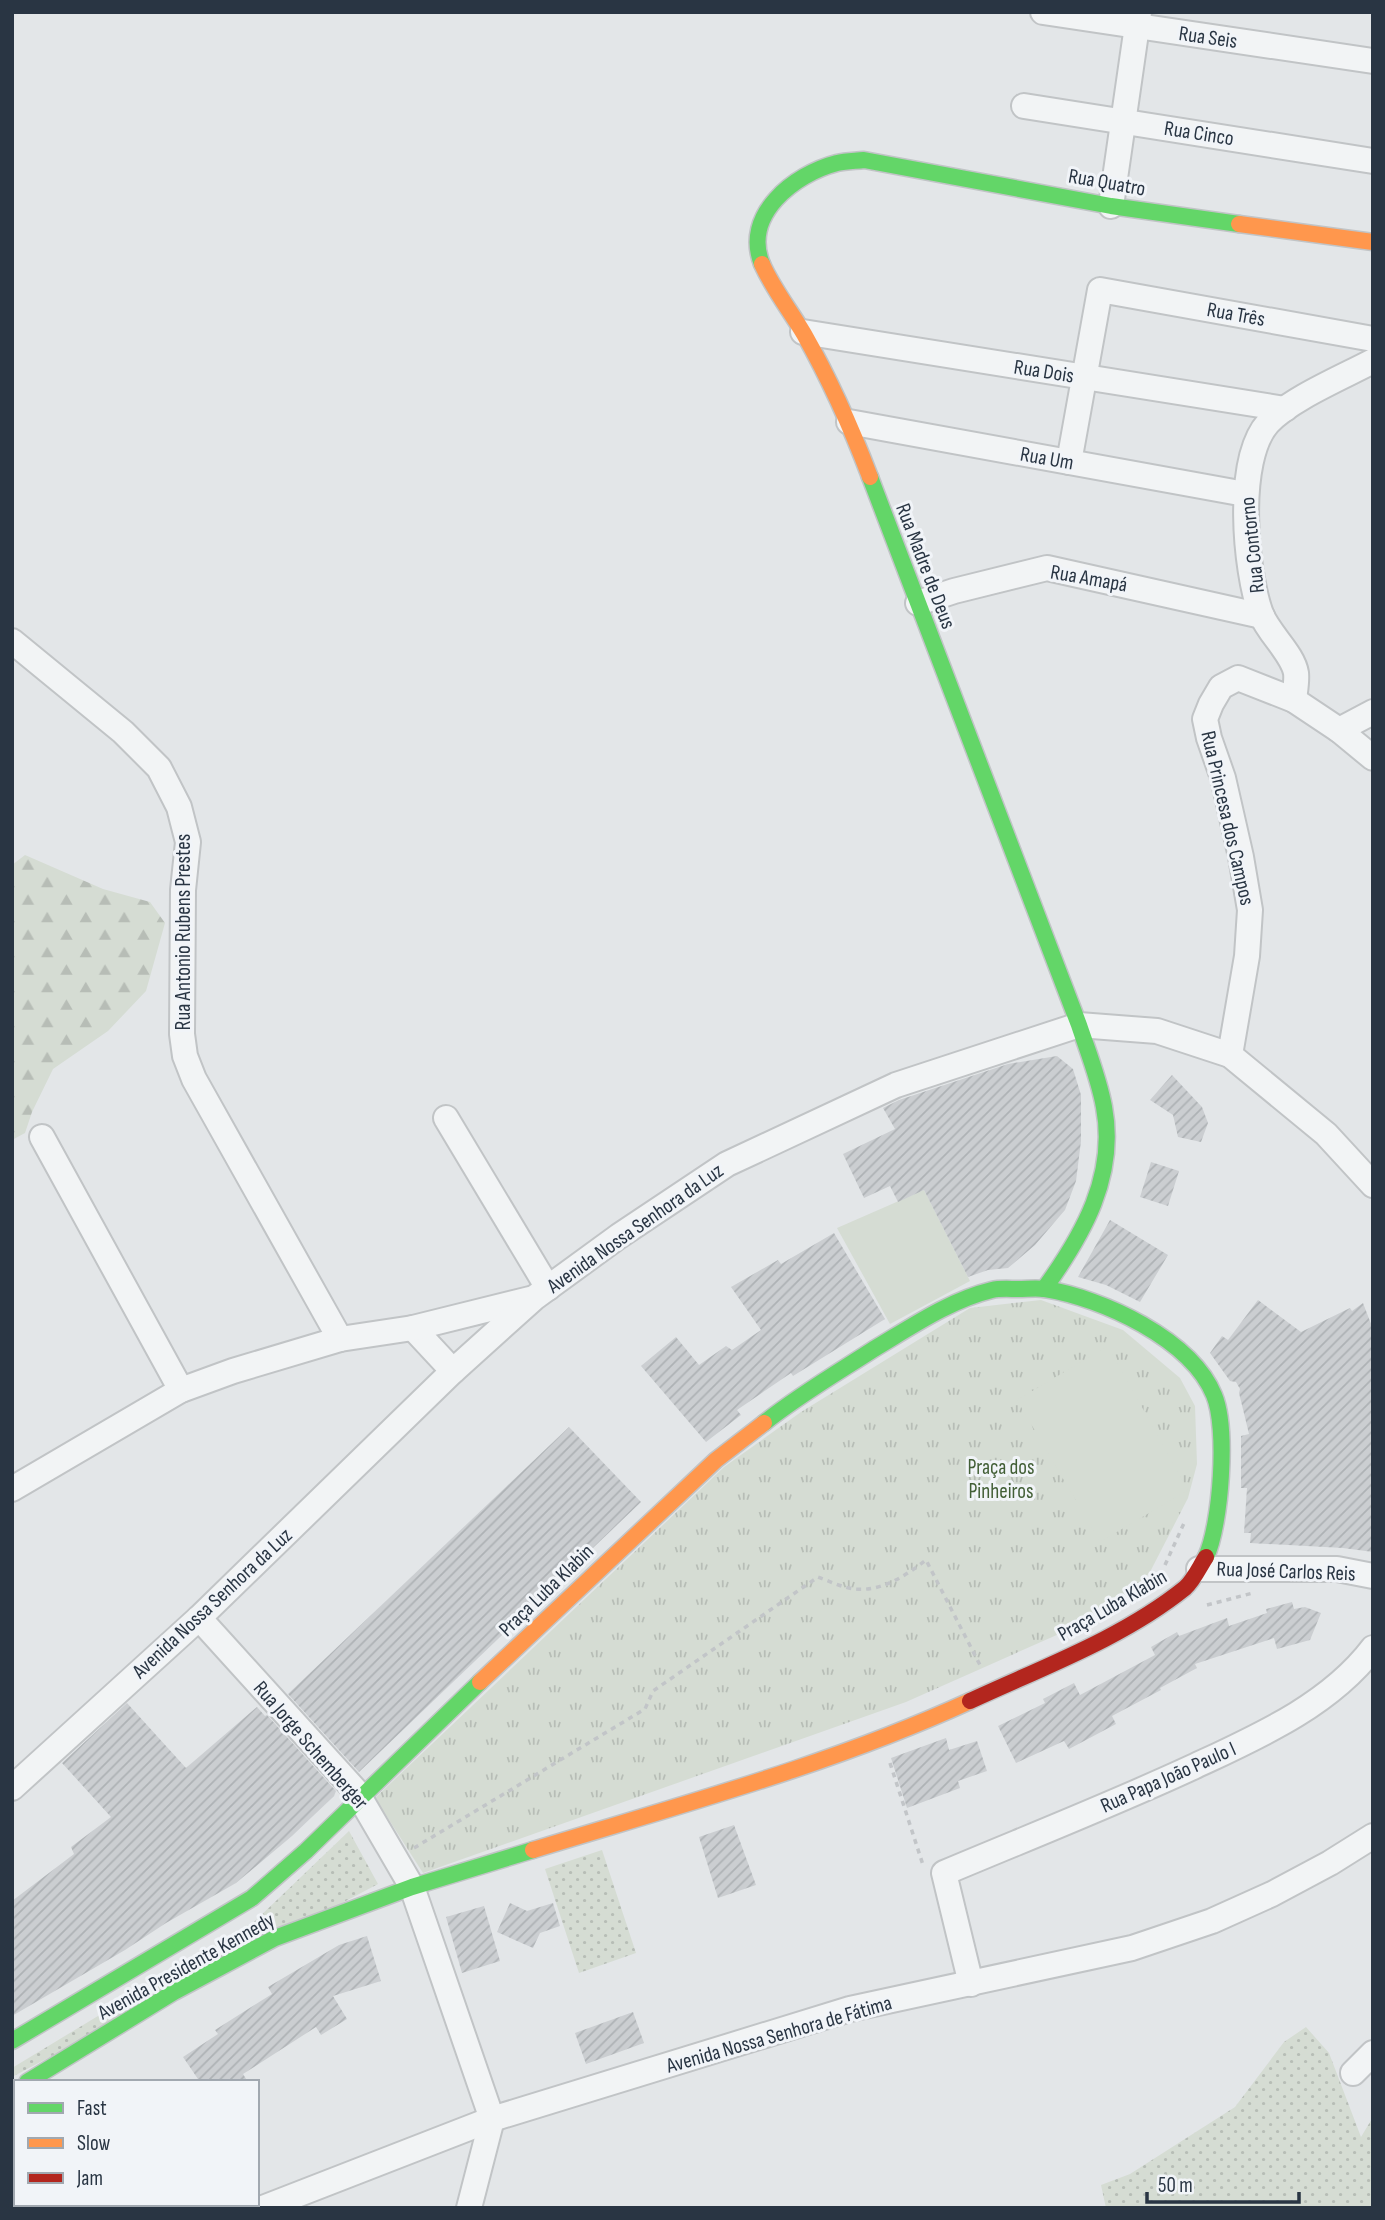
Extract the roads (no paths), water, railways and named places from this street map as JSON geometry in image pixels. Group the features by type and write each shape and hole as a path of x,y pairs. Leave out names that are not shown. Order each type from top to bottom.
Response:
{"main road":[{"name":"Rua Quatro","path":"835,163 864,160 1111,206 1373,242"},
{"name":"Rua Madre de Deus","path":"835,163 792,184 772,200 758,228 757,251 803,332 849,422 1079,1025 1106,1116 1108,1154 1101,1190 1087,1226 1044,1289"},
{"name":"Praça Luba Klabin","path":"361,1797 706,1469 796,1398 899,1334 955,1303 994,1289 1044,1289 1097,1303 1151,1330 1181,1351 1202,1374 1215,1396 1220,1423 1221,1492 1208,1554 1187,1586 1139,1618 1087,1647 933,1718 882,1737 752,1783 412,1887"},
{"name":"Avenida Presidente Kennedy","path":"12,2041 252,1898 277,1879 361,1797"},
{"name":"Avenida Presidente Kennedy","path":"30,2080 174,1992 275,1938 412,1887"}],"street":[{"name":"Rua Seis","path":"1043,12 1138,19 1373,61"},
{"path":"1111,206 1138,19"},
{"name":"Rua Cinco","path":"1024,106 1373,161"},
{"name":"Rua Três","path":"1084,377 1100,290 1373,339"},
{"name":"Rua Dois","path":"803,332 1285,409"},
{"name":"Rua Contorno","path":"1294,699 1296,673 1291,660 1271,634 1262,616 1253,587 1245,494 1254,445 1267,424 1285,409 1373,361"},
{"path":"1069,462 1084,377"},
{"name":"Rua Um","path":"849,422 1245,494"},
{"name":"Rua Amapá","path":"918,603 965,587 1047,568 1262,616"},
{"name":"Rua Antonio Rubens Prestes","path":"12,641 132,741 159,768 179,807 188,842 183,890 182,1034 186,1056 194,1079 340,1339"},
{"name":"Rua Princesa dos Campos","path":"1230,1055 1247,956 1250,909 1226,791 1205,719 1221,687 1238,678 1294,699"},
{"path":"1294,699 1373,758"},
{"path":"1339,730 1373,712"},
{"name":"Avenida Nossa Senhora da Luz","path":"12,1788 199,1618 453,1371 541,1293 619,1236 727,1164 896,1085 1079,1025 1157,1031 1230,1055 1326,1133 1373,1185"},
{"path":"12,1489 181,1390 233,1371 340,1339 413,1328 541,1293 446,1118"},
{"path":"43,1137 181,1390"},
{"path":"413,1328 453,1371"},
{"name":"Rua José Carlos Reis","path":"1199,1569 1337,1569 1373,1576"},
{"name":"Rua Jorge Schemberger","path":"199,1618 361,1797 397,1858 412,1887 492,2119"},
{"name":"Rua Papa João Paulo I","path":"971,1984 944,1873 1145,1790 1255,1738 1326,1695 1363,1661 1373,1648"},
{"name":"Avenida Nossa Senhora de Fátima","path":"262,2208 492,2119 850,2009 1132,1948 1212,1921 1272,1894 1373,1836"},
{"path":"1353,2073 1373,2053"},
{"path":"469,2208 492,2119"}],"park label":[{"name":"Praça dos Pinheiros","path":"1001,1479"}]}
